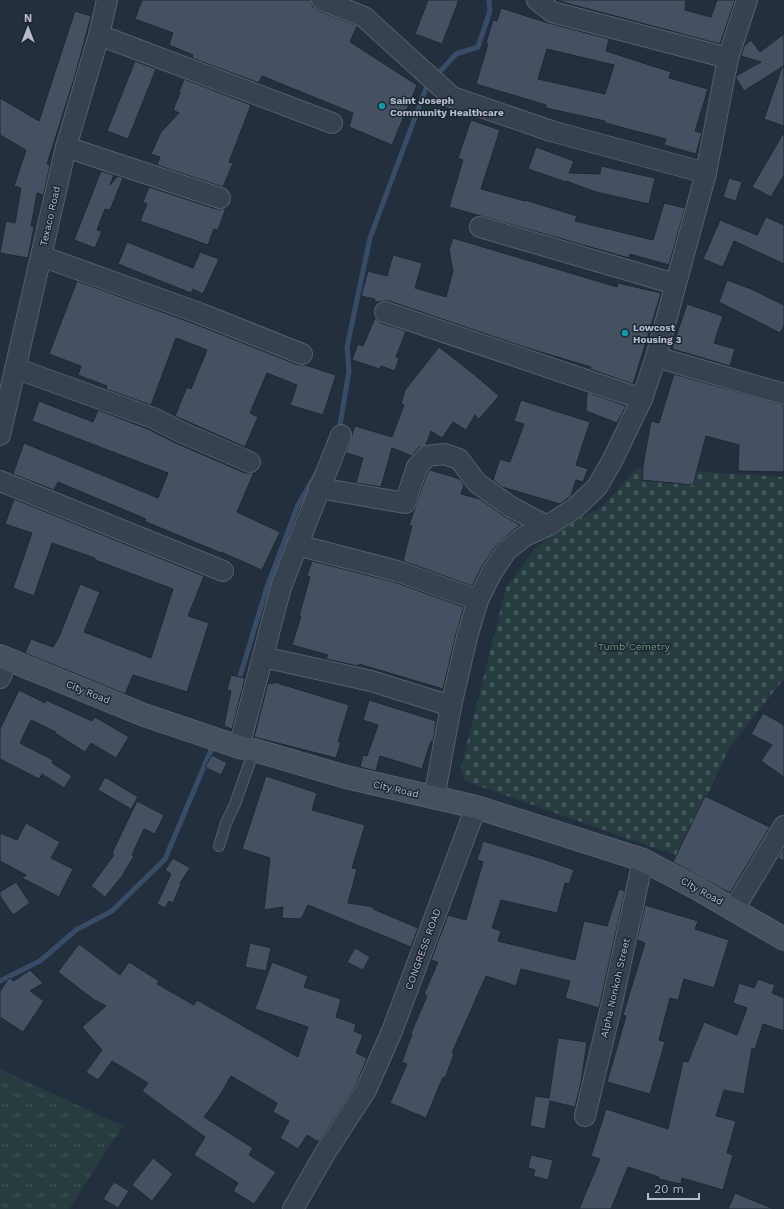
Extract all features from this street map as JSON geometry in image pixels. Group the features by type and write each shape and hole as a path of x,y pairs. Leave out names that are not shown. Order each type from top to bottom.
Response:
{"main road":[{"name":"City Road","path":"3,665 144,715 247,749 346,777 476,807 643,860 734,909 784,939"}],"street":[{"name":"Texaco Road","path":"0,435 66,147 99,35 107,0"},
{"path":"322,0 364,17 452,97 551,131 706,173"},
{"path":"537,0 552,12 728,58"},
{"path":"434,798 450,706 467,637 478,600 492,572 507,550 525,536 547,526 575,508 597,487 612,461 642,399 656,357 706,173 728,58 747,0"},
{"path":"99,35 332,124"},
{"path":"66,147 220,198"},
{"path":"480,227 675,284"},
{"path":"41,256 199,313 302,354"},
{"path":"384,312 642,399"},
{"path":"656,357 784,394"},
{"path":"15,368 152,418 197,440 250,462"},
{"path":"247,749 263,658 281,587 341,435"},
{"path":"319,488 405,503 417,467 427,456 444,454 459,459 477,483 511,507 547,526"},
{"path":"0,482 223,571"},
{"path":"297,545 397,571 478,600"},
{"path":"263,658 371,681 450,706"},
{"name":"CONGRESS ROAD","path":"293,1209 366,1090 392,1031 476,807"},
{"path":"734,909 784,826"},
{"name":"Alpha Nonkoh Street","path":"585,1116 612,1003 643,860"}],"lane":[{"path":"219,846 226,823 235,804 247,749"}],"green space":[{"name":"Tumb Cemetry","path":"637,468 784,477 784,679 729,748 680,857 465,781 461,767 506,588 535,548 559,530 603,506"},
{"path":"0,1069 123,1126 69,1209 0,1209"}],"building":[{"path":"142,0 311,0 313,7 317,10 357,26 350,42 417,85 392,145 349,127 353,113 262,76 259,83 192,58 193,55 169,45 173,33 135,19"},
{"path":"428,0 459,0 442,44 415,34"},
{"path":"555,0 686,0 685,10 711,17 717,0 735,0 720,44"},
{"path":"501,8 545,22 609,39 606,51 671,72 669,78 708,89 695,131 702,133 696,154 664,145 666,139 605,123 605,121 546,108 546,105 476,84 488,44 486,43 493,20 497,21","holes":["547,49 614,65 605,94 538,79"]},
{"path":"75,11 91,16 75,76 47,164 50,165 44,193 43,195 37,193 31,226 34,227 28,258 0,253 6,221 15,223 21,188 14,186 26,150 0,135 0,98 39,121"},
{"path":"784,34 784,66 744,91 736,76 761,62 741,56 744,46 751,40 760,52"},
{"path":"135,61 156,69 128,139 107,131"},
{"path":"782,67 784,67 784,126 764,119"},
{"path":"184,79 251,105 229,162 233,163 223,187 157,165 160,157 151,154 161,132 179,113 173,110"},
{"path":"471,120 500,130 481,189 525,200 577,216 575,221 653,240 664,203 685,208 669,265 630,254 629,258 449,207 463,160 458,158"},
{"path":"784,132 784,175 771,197 752,187"},
{"path":"536,147 574,161 569,173 600,174 601,166 655,178 649,204 596,192 528,169"},
{"path":"101,171 114,175 110,185 118,176 123,178 110,210 105,209 97,230 102,231 95,248 74,240"},
{"path":"729,178 742,182 736,201 723,197"},
{"path":"149,187 216,209 226,208 218,230 214,229 208,245 140,221 147,204 143,202"},
{"path":"766,217 784,225 784,264 734,241 723,267 703,259 720,220 757,235"},
{"path":"453,238 617,287 618,283 661,293 633,384 590,369 591,367 524,347 389,301 379,302 374,301 375,299 361,296 368,271 387,276 393,255 422,263 415,288 446,297 453,271 449,250"},
{"path":"127,242 193,268 200,252 219,259 203,294 193,289 191,293 118,264"},
{"path":"727,280 751,289 784,305 784,326 780,333 719,302"},
{"path":"77,281 195,324 298,365 305,365 336,375 323,415 290,405 297,385 267,373 250,413 258,417 245,447 175,416 187,387 191,389 207,350 176,338 151,405 106,389 107,386 78,375 81,366 49,354"},
{"path":"687,304 723,316 714,343 735,349 730,366 672,349"},
{"path":"375,318 381,323 406,331 396,357 399,358 395,371 381,366 380,369 352,360 358,344 363,346"},
{"path":"439,347 499,396 479,419 475,415 466,430 453,422 442,438 431,431 426,445 418,448 412,456 392,448 381,487 356,483 363,458 346,453 355,426 392,437 404,405 401,404 405,390"},
{"path":"674,374 784,405 784,472 738,471 739,445 706,436 693,485 642,480 651,421 659,423"},
{"path":"587,392 626,406 617,423 586,411"},
{"path":"521,400 590,422 576,465 588,469 583,482 576,480 571,496 560,504 502,487 493,480 500,459 510,462 524,424 514,421"},
{"path":"39,401 93,422 98,410 148,429 178,444 245,473 254,472 237,512 280,532 262,570 144,521 146,519 58,482 54,490 13,474 24,443 158,498 168,473 32,421"},
{"path":"430,470 460,479 464,485 461,494 480,499 520,525 498,543 482,566 472,586 403,561 412,526 409,525 427,473"},
{"path":"14,499 204,576 188,616 209,623 187,692 133,675 125,694 25,653 31,639 53,647 59,637 80,584 100,592 84,632 151,658 173,589 95,560 95,558 52,543 34,596 13,588 32,533 5,524"},
{"path":"312,561 394,582 464,607 443,689 359,664 358,666 326,659 328,655 292,645 301,616 299,616 310,577 307,576"},
{"path":"231,675 245,678 232,729 224,726 231,691 227,690"},
{"path":"274,682 349,705 338,742 341,742 336,758 254,737 268,683 273,684"},
{"path":"19,690 45,703 46,700 92,721 95,717 129,737 116,758 91,743 85,752 55,733 56,732 31,720 20,743 53,760 52,763 72,776 64,788 42,774 39,779 0,759 0,729"},
{"path":"369,700 436,721 433,742 431,741 422,769 380,756 376,771 360,767 363,755 367,756 378,725 363,720"},
{"path":"763,713 784,725 784,777 761,761 772,745 751,734"},
{"path":"212,755 227,763 221,775 205,767"},
{"path":"266,776 317,793 312,810 365,825 352,868 357,869 348,903 374,907 373,909 418,928 411,947 308,905 301,919 282,918 283,907 264,910 270,858 242,849"},
{"path":"105,777 138,797 131,809 98,790"},
{"path":"705,796 770,827 730,893 673,862"},
{"path":"137,801 164,815 155,834 144,829 132,855 134,856 122,876 105,897 91,886 114,855 112,853"},
{"path":"26,823 60,842 51,858 73,869 59,897 22,878 26,875 0,861 0,833 17,840"},
{"path":"483,841 574,870 569,884 565,883 557,913 501,900 492,928 501,931 498,941 575,960 584,921 607,926 619,889 625,891 599,1008 565,998 570,981 521,969 516,986 486,976 452,1053 454,1054 445,1078 443,1077 426,1118 390,1103 407,1064 402,1062 412,1034 411,1033 427,996 424,994 438,962 431,960 448,915 466,920 483,862 477,860"},
{"path":"784,848 784,861 778,858"},
{"path":"173,858 190,868 180,883 181,884 173,903 169,901 165,908 157,904 171,874 165,870"},
{"path":"16,882 30,903 13,915 0,896 0,892"},
{"path":"645,905 698,921 695,929 729,940 714,988 684,979 678,1000 670,998 659,1040 665,1042 650,1094 607,1082 626,1016 623,1015 645,943 637,940"},
{"path":"250,943 271,948 266,971 245,967"},
{"path":"79,944 120,975 129,962 159,981 157,984 194,1005 197,1000 298,1057 308,1027 255,1009 272,962 308,976 304,987 341,999 336,1017 356,1024 354,1031 363,1035 356,1053 367,1058 356,1085 319,1142 307,1135 298,1149 280,1138 289,1121 273,1112 277,1103 231,1076 220,1095 204,1117 253,1148 249,1155 276,1172 254,1204 233,1191 238,1183 194,1155 205,1137 142,1091 148,1083 112,1061 98,1080 86,1072 102,1050 82,1027 106,1006 93,999 58,972"},
{"path":"355,948 370,957 363,970 347,962"},
{"path":"30,970 43,983 30,991 44,1001 23,1032 0,1017 0,991 9,978 14,981"},
{"path":"758,979 775,985 772,993 784,998 784,1031 763,1024 755,1049 752,1048 744,1094 724,1090 716,1116 736,1121 727,1153 733,1155 723,1190 682,1178 681,1184 659,1179 659,1177 628,1167 611,1209 579,1209 600,1159 591,1156 606,1109 668,1129 683,1061 688,1062 704,1022 737,1035 747,1008 733,1003 739,983 754,988"},
{"path":"558,1038 587,1042 581,1082 575,1107 550,1101 545,1129 530,1126 535,1096 549,1098"},
{"path":"531,1155 553,1160 548,1180 533,1176 535,1170 528,1168"},
{"path":"153,1158 173,1174 152,1201 132,1185"},
{"path":"114,1182 129,1191 118,1208 103,1199"},
{"path":"735,1193 774,1209 728,1209"}],"waterway":[{"path":"436,76 456,54 478,47 490,11 489,0"},
{"path":"339,431 349,371 347,347 370,238 426,88 431,82"},
{"path":"238,683 267,587 298,505 318,470"},
{"path":"0,981 40,961 76,930 112,911 165,859 214,743"}],"place":[{"name":"Saint Joseph Community Healthcare","path":"382,106"},
{"name":"Lowcost Housing 3","path":"625,333"}]}
